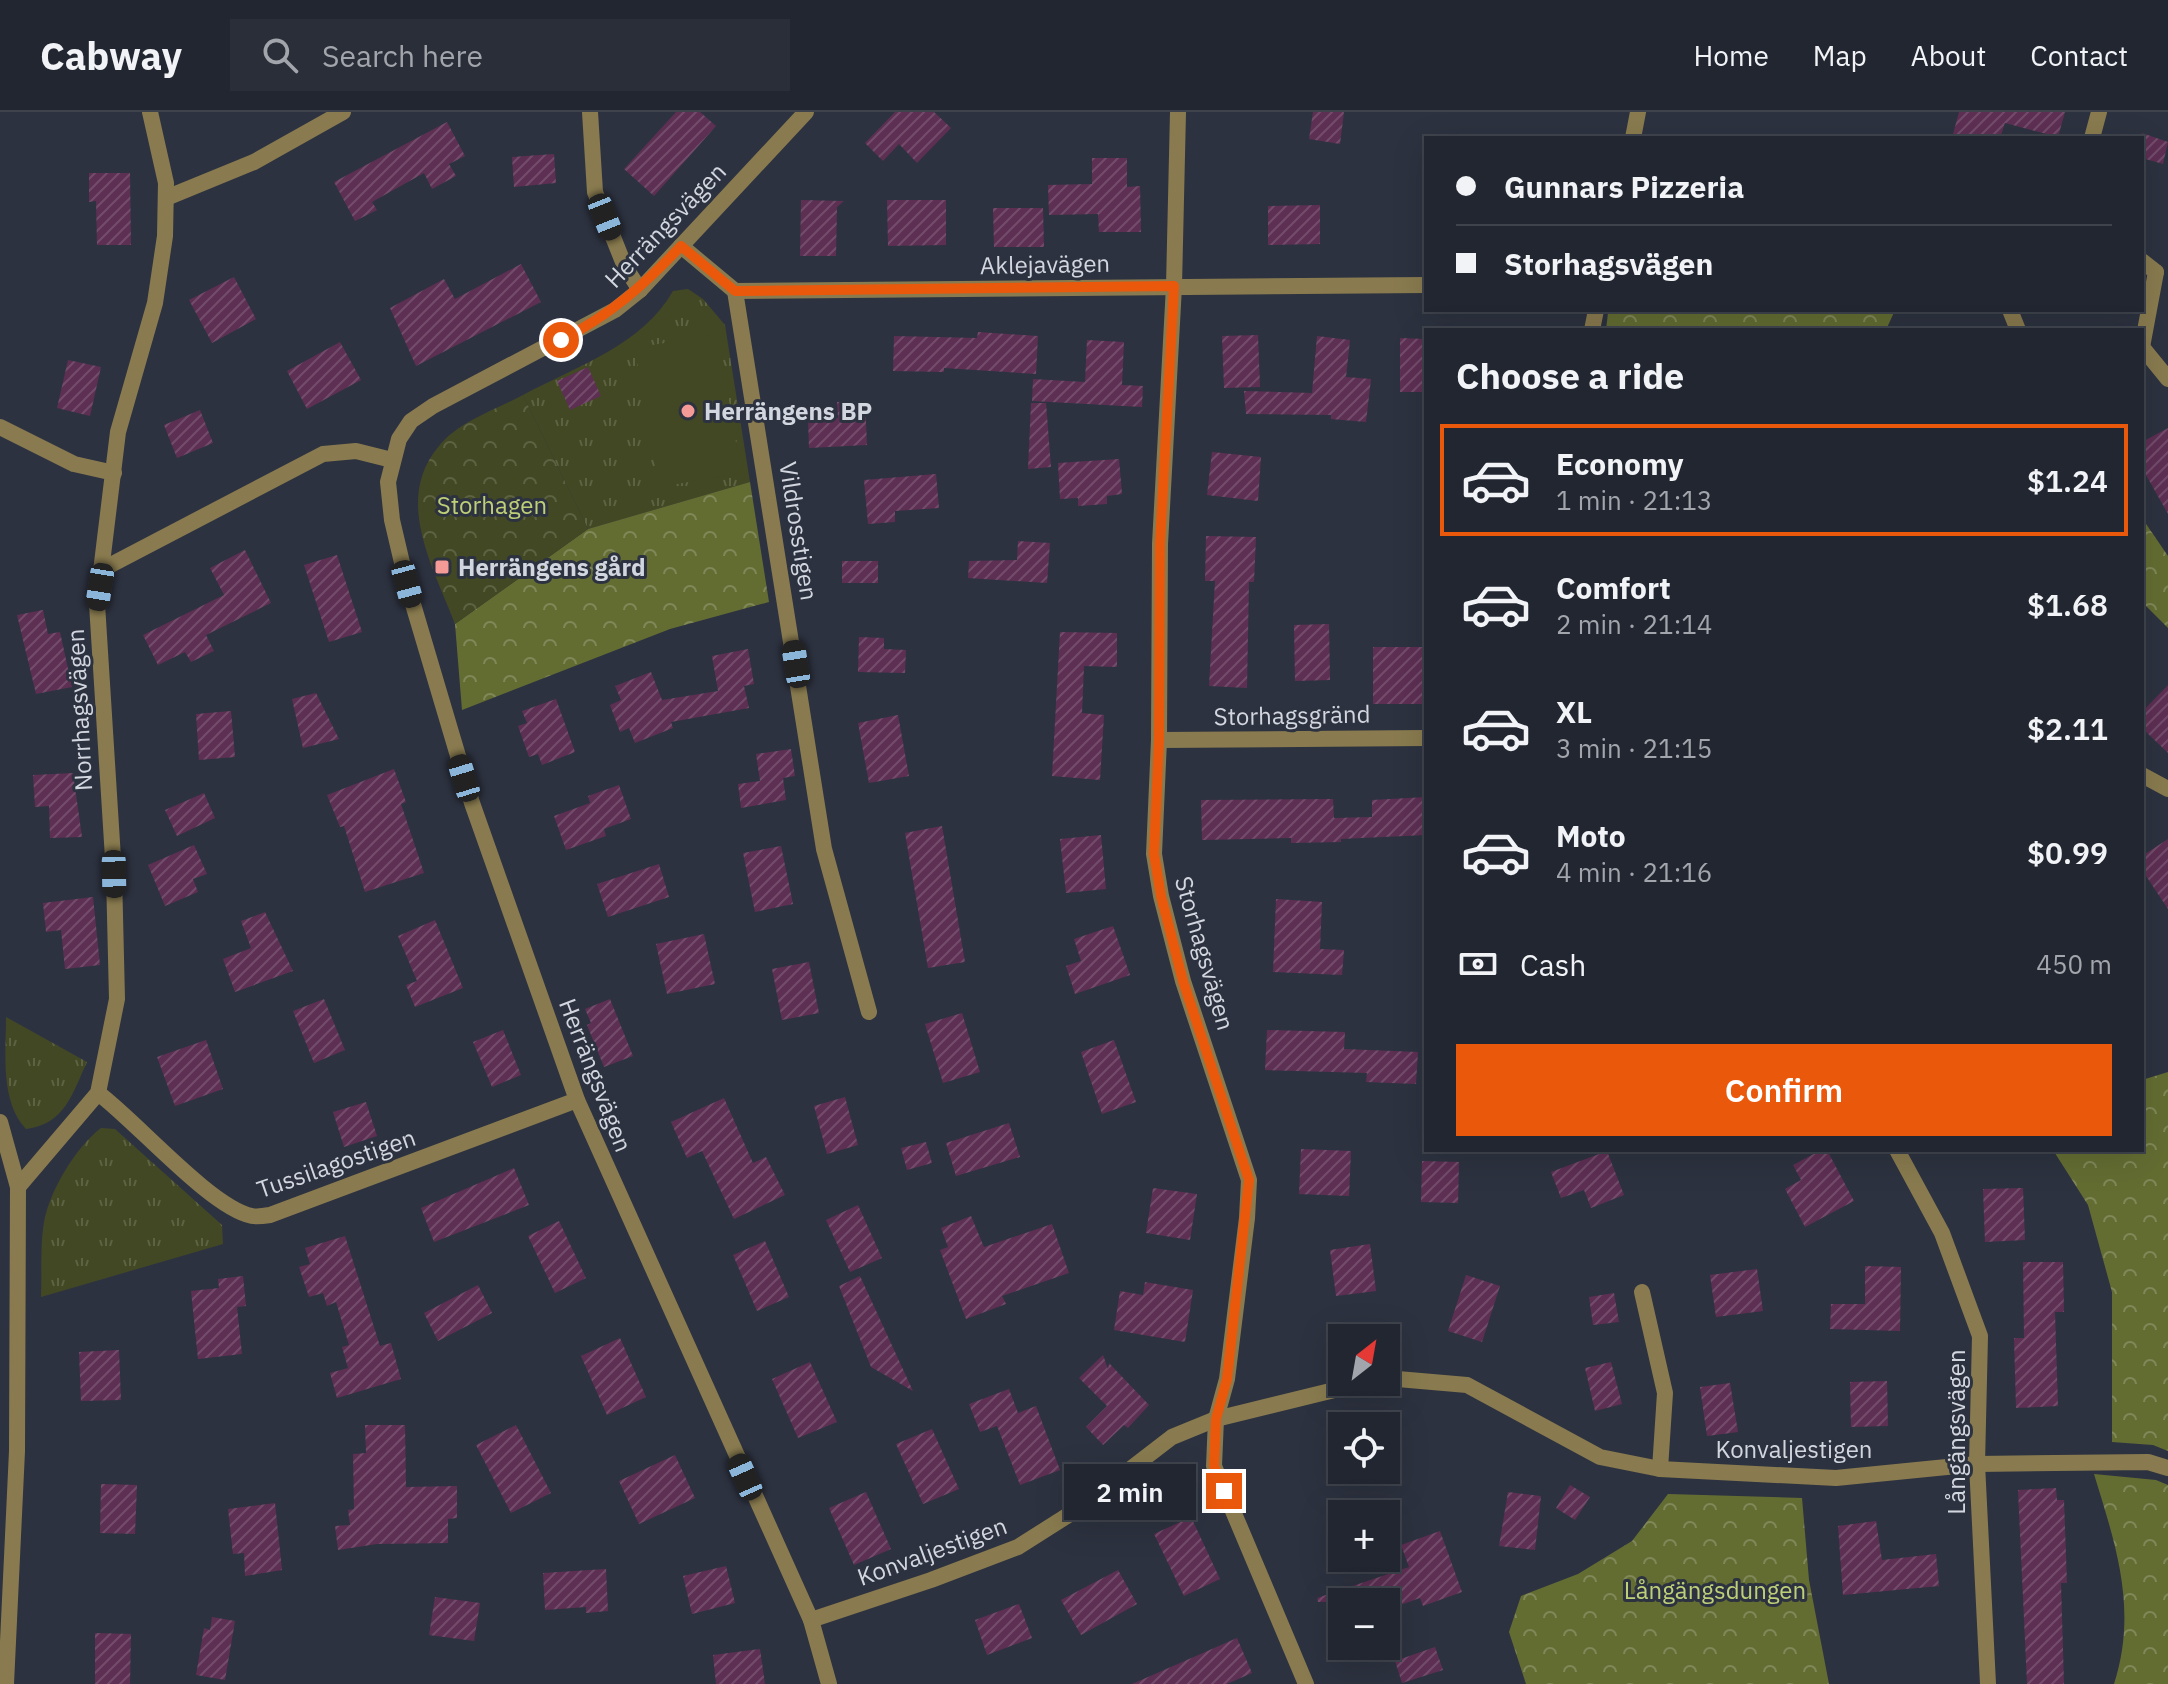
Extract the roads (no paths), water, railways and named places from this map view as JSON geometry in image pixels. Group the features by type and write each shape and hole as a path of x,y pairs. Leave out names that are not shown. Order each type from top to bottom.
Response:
{"street":[{"name":"Norrhagsvägen","path":"18,1187 98,1093 117,999 114,874 97,604 118,432 155,303 165,236 166,198 150,112"},
{"path":"166,198 254,162 343,112"},
{"path":"590,112 595,192 625,267 640,290"},
{"name":"Herrängsvägen","path":"806,112 640,290 589,326 433,406 411,421 399,439 388,482 392,520 433,679 472,803 577,1100 811,1620 829,1684"},
{"name":"Storhagsvägen","path":"1178,112 1174,286 1160,544 1159,740 1154,854 1161,896 1183,981 1249,1180 1227,1379 1216,1419 1214,1466 1306,1684"},
{"path":"1633,136 1638,112"},
{"path":"2093,136 2099,112"},
{"path":"681,246 735,291"},
{"path":"2144,339 2162,270"},
{"name":"Aklejavägen","path":"735,291 1424,285"},
{"name":"Vildrosstigen","path":"735,291 824,849 869,1012"},
{"path":"2144,349 2168,379"},
{"path":"0,427 74,464 114,473"},
{"path":"103,569 323,454 356,451 392,460"},
{"name":"Storhagsgränd","path":"1159,740 1424,738"},
{"path":"2144,776 2168,789"},
{"name":"Tussilagostigen","path":"98,1093 126,1114 202,1185 236,1210 253,1217 284,1210 577,1100"},
{"path":"0,1122 18,1187 17,1451 6,1684"},
{"name":"Långängsvägen","path":"1898,1152 1942,1233 1980,1336 1977,1464 1988,1684"},
{"path":"1642,1292 1665,1393 1660,1469"},
{"name":"Konvaljestigen","path":"1400,1379 1467,1385 1600,1457 1660,1469 1836,1478 1977,1464 2148,1462 2168,1468"},
{"name":"Konvaljestigen","path":"811,1620 1018,1547 1081,1507 1172,1437 1216,1419 1328,1392"}],"place":[{"name":"Herrängens BP","path":"688,411"},
{"name":"Herrängens gård","path":"442,567"}],"park label":[{"name":"Storhagen","path":"492,505"},
{"name":"Långängsdungen","path":"1715,1590"}]}
